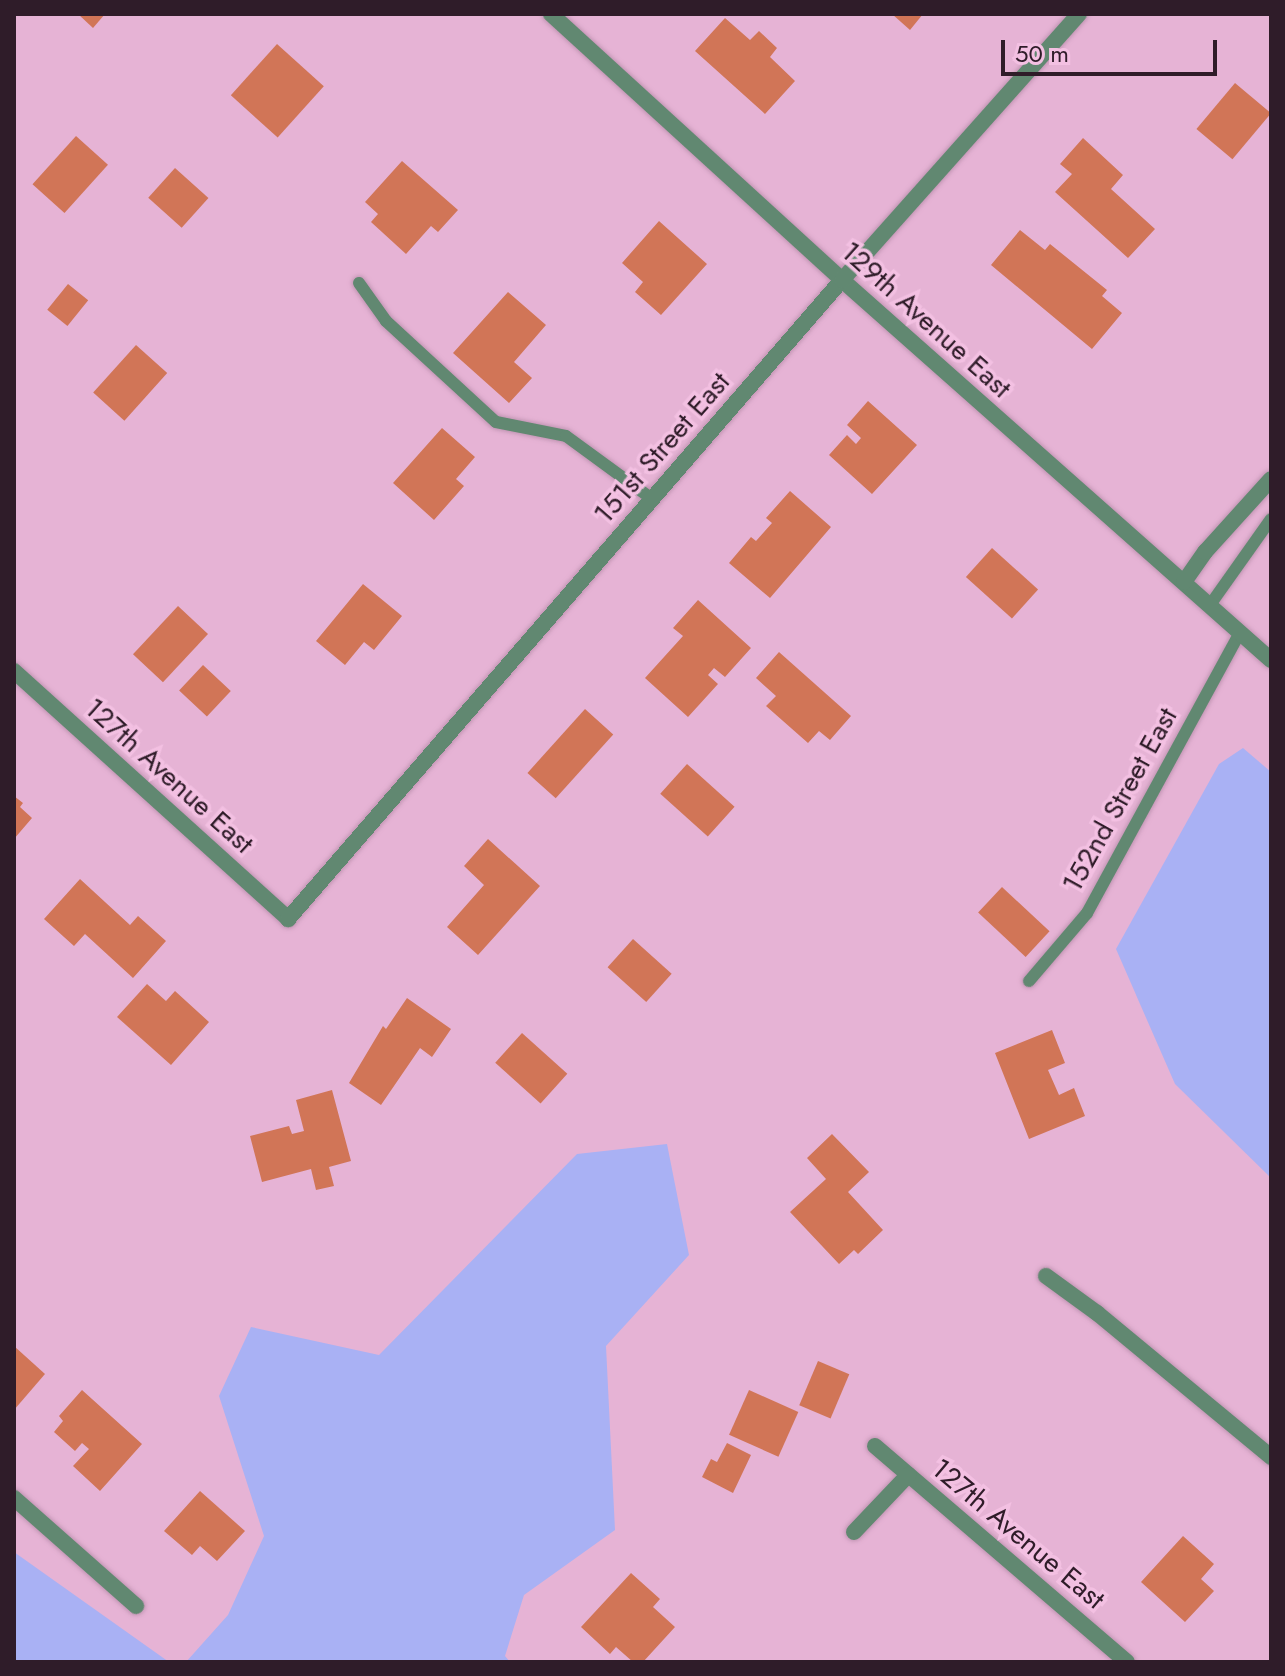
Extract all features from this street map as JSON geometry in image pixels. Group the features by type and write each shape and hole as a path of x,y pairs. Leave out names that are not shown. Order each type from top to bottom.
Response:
{"street":[{"name":"129th Avenue East","path":"551,14 842,280 1271,660"},
{"name":"151st Street East","path":"288,919 842,280 1079,14"},
{"path":"1184,582 1205,552 1271,479"},
{"name":"127th Avenue East","path":"14,671 288,919"},
{"path":"1046,1276 1097,1313 1271,1457"},
{"name":"127th Avenue East","path":"875,1446 1127,1662"},
{"path":"854,1532 908,1475"},
{"path":"14,1498 136,1606"}],"lane":[{"path":"359,283 386,321 496,422 566,436 652,499"},
{"path":"1210,605 1271,519"},
{"name":"152nd Street East","path":"1029,981 1087,913 1240,632"}],"shaded area":[{"path":"1243,748 1271,772 1271,1178 1175,1084 1116,949 1219,764"},
{"path":"667,1144 689,1255 606,1346 615,1530 524,1595 505,1656 510,1662 186,1662 228,1615 264,1536 219,1396 251,1327 379,1355 577,1154"},
{"path":"14,1552 169,1662 14,1662"}],"building":[{"path":"78,14 105,14 93,28"},
{"path":"892,14 923,14 910,30"},
{"path":"725,18 750,40 759,31 777,48 770,57 795,81 765,114 695,51"},
{"path":"277,44 324,86 278,137 231,95"},
{"path":"1235,83 1271,113 1232,159 1196,129"},
{"path":"76,136 108,165 64,213 33,184"},
{"path":"1083,138 1123,175 1111,189 1155,229 1128,258 1055,192 1072,174 1060,164"},
{"path":"402,161 458,210 438,232 431,226 406,254 371,222 378,214 365,202"},
{"path":"175,168 208,198 182,228 148,198"},
{"path":"659,221 707,264 661,315 635,292 643,282 622,263"},
{"path":"1020,230 1045,250 1050,244 1107,290 1102,296 1122,313 1092,349 991,265"},
{"path":"68,284 88,300 67,326 47,310"},
{"path":"508,292 546,325 514,362 532,378 509,403 453,353"},
{"path":"136,345 167,373 124,421 93,393"},
{"path":"868,401 917,445 872,494 829,455 847,435 856,444 861,438 847,425"},
{"path":"442,428 475,457 456,479 464,486 434,520 393,483"},
{"path":"790,491 831,527 770,598 729,563 751,537 756,541 772,523 766,518"},
{"path":"992,548 1038,589 1012,618 966,577"},
{"path":"363,584 402,616 374,650 364,642 345,665 316,641"},
{"path":"698,600 751,648 725,677 714,668 708,675 718,684 688,717 645,678 683,636 673,628"},
{"path":"178,606 208,634 163,682 133,654"},
{"path":"779,652 851,716 830,740 819,731 808,743 766,706 776,696 756,678"},
{"path":"203,665 231,691 207,717 179,691"},
{"path":"585,709 613,734 556,798 527,773"},
{"path":"687,764 735,807 708,837 660,794"},
{"path":"14,796 23,803 20,807 32,818 14,839"},
{"path":"488,839 540,886 478,955 447,927 484,885 464,866"},
{"path":"80,879 130,925 138,916 166,941 133,978 85,934 74,946 44,919"},
{"path":"1002,887 1050,931 1026,957 978,913"},
{"path":"633,939 672,974 646,1002 608,967"},
{"path":"147,984 166,1001 175,991 209,1022 171,1065 117,1017"},
{"path":"407,998 451,1029 432,1057 420,1048 381,1105 349,1083 383,1026 386,1029"},
{"path":"1052,1030 1065,1063 1048,1070 1059,1095 1074,1088 1085,1116 1029,1139 995,1053"},
{"path":"522,1033 567,1074 541,1104 495,1063"},
{"path":"332,1090 351,1161 329,1167 334,1186 316,1190 311,1169 262,1182 250,1136 289,1126 292,1134 304,1131 296,1100"},
{"path":"832,1134 869,1172 848,1192 883,1230 858,1254 854,1250 839,1264 790,1212 826,1179 807,1158"},
{"path":"14,1346 45,1374 14,1410"},
{"path":"818,1361 849,1374 831,1418 799,1405"},
{"path":"82,1390 142,1444 100,1491 73,1466 89,1449 82,1443 75,1451 54,1432 63,1421 59,1416"},
{"path":"749,1390 798,1412 778,1457 729,1435"},
{"path":"727,1443 751,1455 733,1493 702,1477 711,1459 717,1462"},
{"path":"200,1491 245,1531 217,1561 200,1546 192,1555 164,1531"},
{"path":"1183,1536 1214,1564 1201,1579 1214,1591 1185,1622 1141,1582"},
{"path":"631,1573 660,1599 653,1607 675,1627 643,1662 633,1662 616,1647 610,1654 581,1627"}]}
